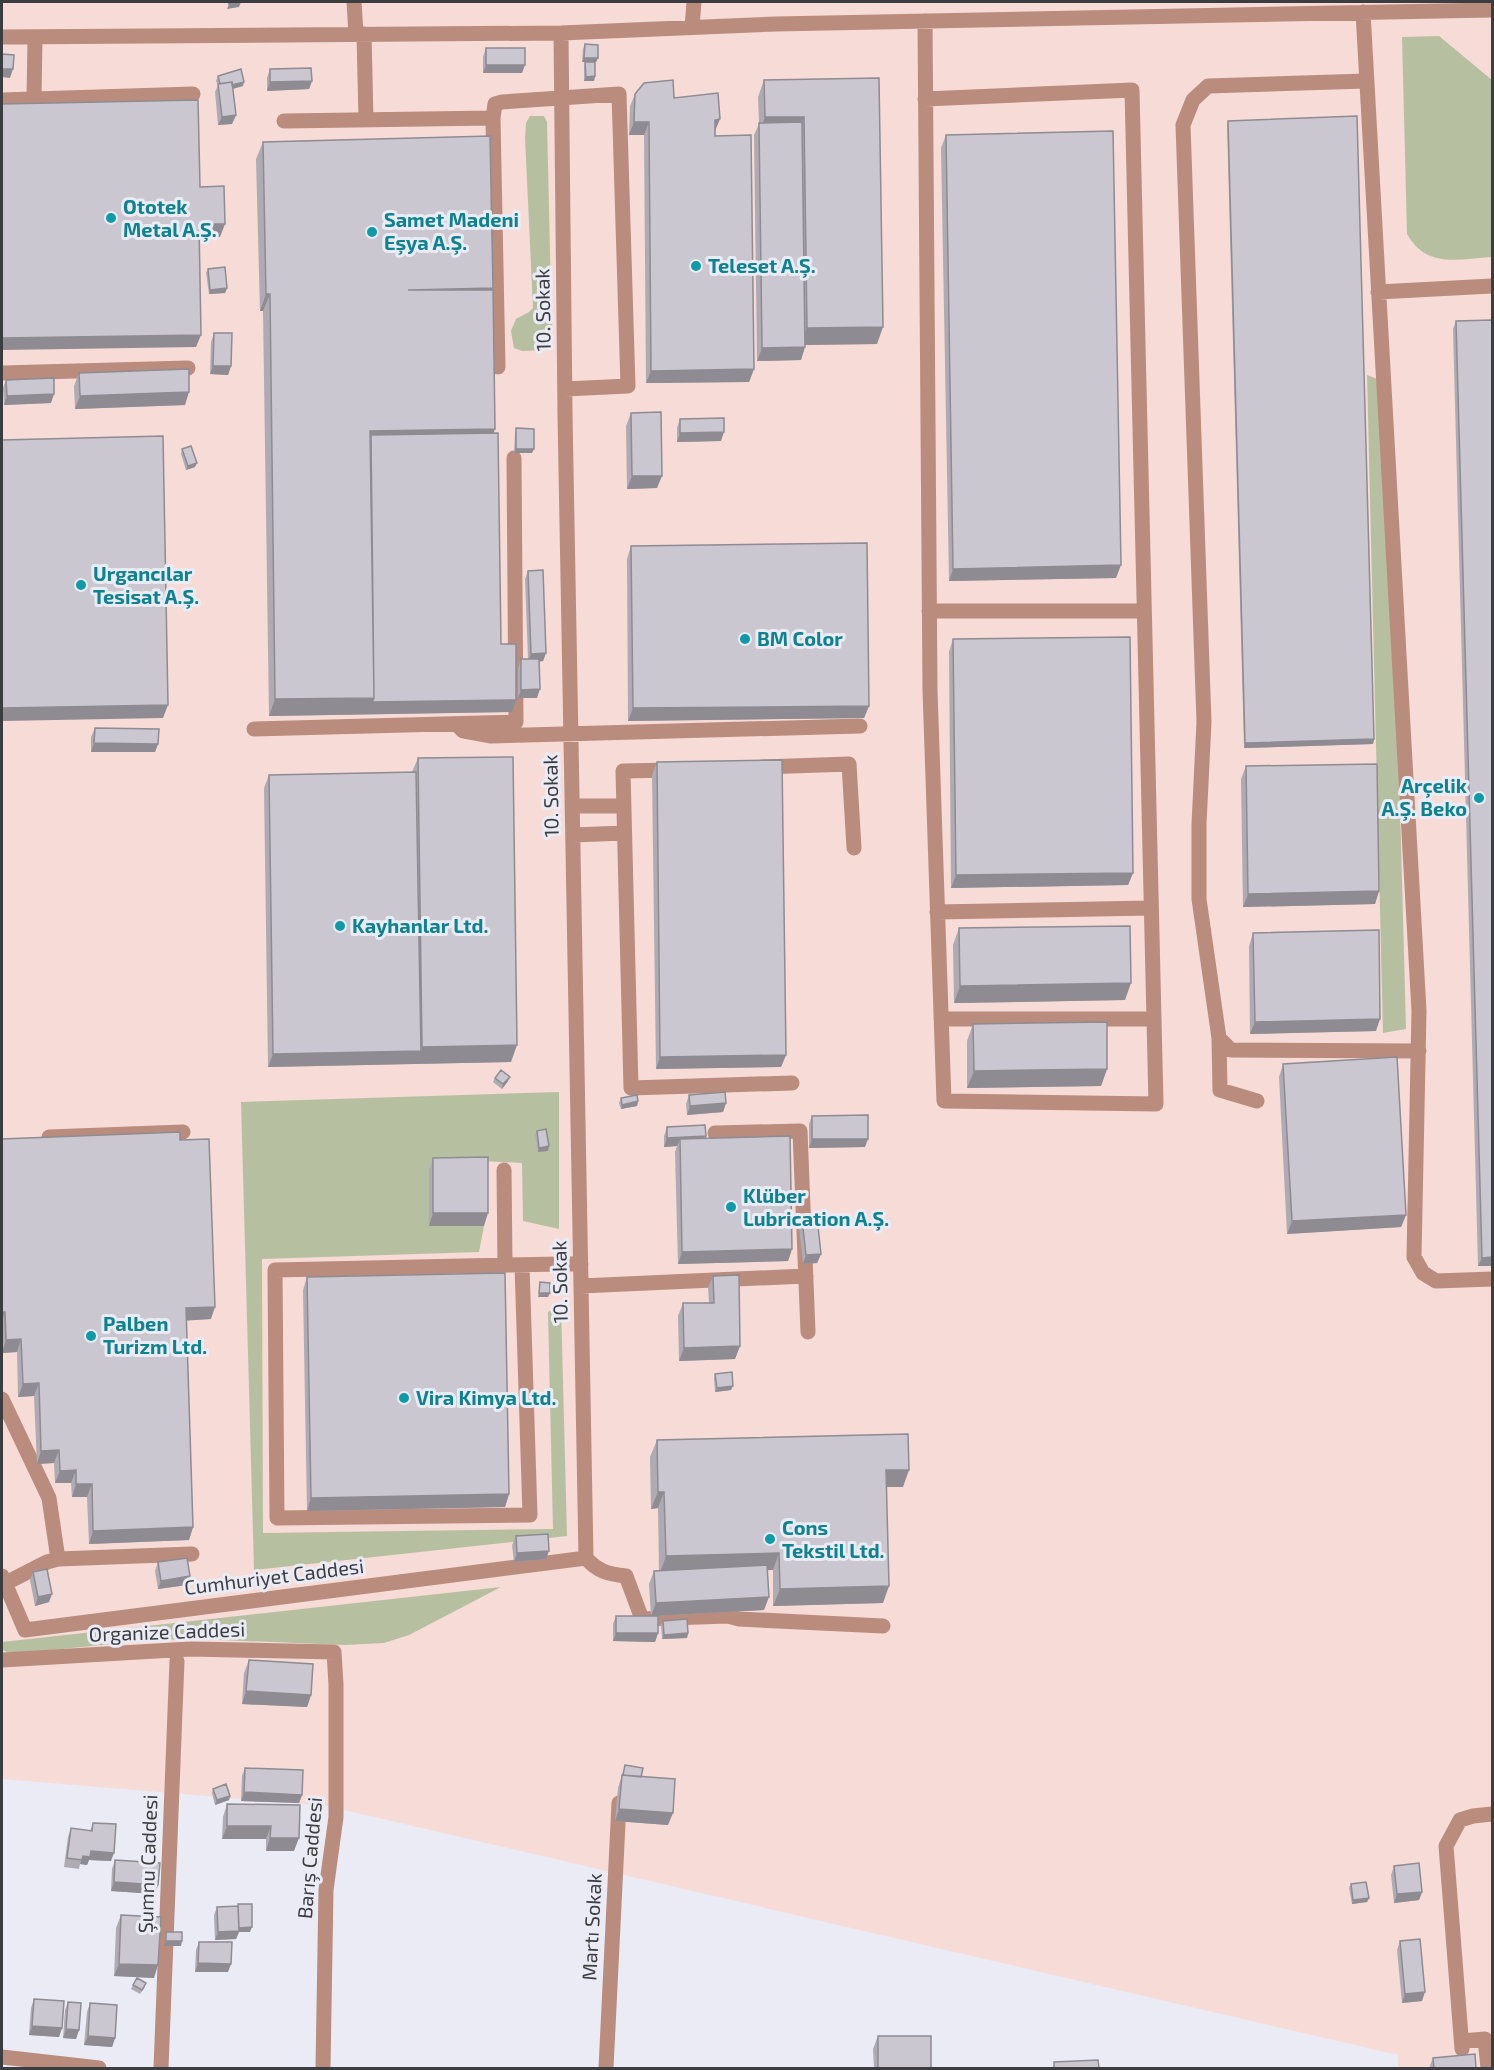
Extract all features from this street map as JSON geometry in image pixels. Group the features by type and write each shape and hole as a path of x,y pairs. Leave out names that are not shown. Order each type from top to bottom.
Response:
{"street":[{"path":"354,2 360,34 366,120"},
{"path":"692,27 694,2"},
{"path":"2,37 561,33 692,27 1363,12 1380,7 1492,10"},
{"path":"1363,12 1419,1011 1414,1257 1423,1273 1436,1281 1492,1279"},
{"path":"925,21 925,99 930,690 944,1101 1156,1104 1132,90 925,99"},
{"name":"10. Sokak","path":"561,33 565,389 586,1558"},
{"path":"34,99 35,37"},
{"path":"1257,1101 1220,1090 1219,1038 1199,899 1199,824 1204,722 1183,125 1193,100 1208,86 1366,81"},
{"path":"2,100 193,94"},
{"path":"498,367 493,118 495,104 619,94 628,386 565,389"},
{"path":"284,121 493,118"},
{"path":"1378,292 1492,286"},
{"path":"2,373 188,369"},
{"path":"254,729 516,722 514,458"},
{"path":"929,611 1144,611"},
{"path":"455,723 463,731 490,736 860,726"},
{"path":"742,768 849,764 854,848"},
{"path":"682,770 623,771 631,1088 792,1083"},
{"path":"572,806 624,806"},
{"path":"573,835 624,833"},
{"path":"937,912 1151,908"},
{"path":"941,1019 1154,1019"},
{"path":"1219,1038 1231,1050 1419,1051"},
{"path":"715,1133 800,1131 808,1332"},
{"path":"36,1138 183,1132"},
{"path":"504,1170 505,1266"},
{"path":"522,1265 530,1515 277,1518 275,1270 505,1266 522,1265 581,1264"},
{"path":"581,1286 806,1276"},
{"path":"2,1399 49,1498 58,1559"},
{"path":"3,1580 58,1559 192,1554"},
{"path":"586,1558 592,1566 603,1572 626,1576 642,1619 728,1616 739,1620 883,1626"},
{"name":"Cumhuriyet Caddesi","path":"3,1580 25,1630 586,1558"},
{"name":"Organize Caddesi","path":"2,1660 190,1649 334,1652"},
{"name":"Barış Caddesi","path":"322,2068 326,1890 336,1817 334,1652"},
{"name":"Şumnu Caddesi","path":"161,2068 177,1661"},
{"name":"Martı Sokak","path":"606,2068 620,1788"},
{"path":"1488,2068 1485,2039 1462,2045 1446,1846 1460,1820 1492,1814"},
{"path":"2,2057 99,2068"}],"shaded area":[{"path":"2,2 1492,2 1492,2068 1398,2068 1398,2055 327,1806 2,1779"}],"green space":[{"path":"1439,36 1492,80 1492,257 1455,260 1434,257 1424,253 1407,234 1402,37"},
{"path":"530,116 544,116 547,122 552,339 551,346 547,350 522,351 514,348 511,331 516,319 533,308 525,138 526,123"},
{"path":"1367,375 1383,381 1389,396 1406,1029 1383,1033"},
{"path":"559,1092 559,1229 523,1221 522,1163 483,1161 484,1226 479,1252 262,1259 263,1533 553,1529 548,1312 561,1304 567,1536 254,1570 241,1102"},
{"path":"501,1587 409,1635 384,1643 345,1645 196,1639 151,1640 13,1654 2,1650 2,1642"}],"building":[{"path":"585,44 598,45 598,58 584,58"},
{"path":"486,48 525,48 525,65 486,65"},
{"path":"2,54 14,55 13,69 2,69"},
{"path":"585,62 595,62 595,76 586,77"},
{"path":"311,68 312,81 270,82 270,69"},
{"path":"241,69 244,82 232,85 232,82 220,84 218,76"},
{"path":"879,78 883,327 807,328 804,117 765,117 764,80"},
{"name":"Teleset A.Ş.","path":"673,80 674,98 718,93 720,119 715,120 715,136 751,135 754,369 651,371 649,122 634,122 635,94 644,83"},
{"path":"232,82 236,115 222,117 218,84"},
{"name":"Ototek Metal A.Ş.","path":"198,100 200,187 224,186 225,224 199,224 201,335 2,338 2,104"},
{"path":"1357,116 1374,739 1245,743 1228,121"},
{"path":"802,122 805,347 762,348 759,123"},
{"path":"1113,131 1121,565 953,569 946,135"},
{"path":"490,136 493,288 408,290 493,290 495,429 370,431 374,698 275,699 270,294 266,294 263,142"},
{"path":"225,267 227,288 210,290 208,269"},
{"name":"Arçelik A.Ş. Beko","path":"1492,320 1492,1257 1482,1258 1456,321"},
{"path":"214,333 232,333 231,366 213,366"},
{"path":"189,369 189,392 80,396 79,373"},
{"path":"54,378 54,394 7,396 6,380"},
{"path":"661,412 662,476 632,476 631,413"},
{"path":"724,418 724,432 680,433 680,419"},
{"path":"516,428 534,429 534,449 516,449"},
{"path":"498,433 501,644 516,644 516,700 372,702 374,698 371,435"},
{"name":"Urgancılar Tesisat A.Ş.","path":"163,436 168,705 2,708 2,440"},
{"path":"191,446 197,463 188,466 182,449"},
{"name":"BM Color","path":"867,543 869,706 633,708 631,546"},
{"path":"543,570 546,653 531,654 528,571"},
{"path":"1130,637 1133,873 956,875 953,639"},
{"path":"521,659 539,659 540,689 521,690"},
{"path":"95,728 159,729 158,744 94,743"},
{"path":"513,757 517,1045 422,1047 418,758"},
{"path":"782,760 786,1055 660,1057 657,762"},
{"path":"1377,764 1379,891 1248,894 1246,766"},
{"name":"Kayhanlar Ltd.","path":"416,772 421,1051 273,1054 269,775"},
{"path":"1130,926 1131,983 960,986 959,928"},
{"path":"1379,930 1380,1019 1255,1022 1253,933"},
{"path":"1107,1022 1107,1069 974,1071 973,1024"},
{"path":"1397,1057 1406,1215 1292,1221 1283,1064"},
{"path":"501,1070 510,1077 503,1084 495,1078"},
{"path":"725,1092 726,1103 690,1106 689,1095"},
{"path":"637,1095 638,1101 622,1105 621,1098"},
{"path":"868,1115 868,1139 812,1139 812,1116"},
{"path":"705,1125 706,1136 667,1138 667,1127"},
{"path":"546,1129 549,1146 539,1148 537,1131"},
{"name":"Palben Turizm Ltd.","path":"180,1132 180,1140 209,1139 215,1307 186,1308 193,1527 93,1531 92,1484 76,1484 76,1470 60,1471 59,1450 41,1451 39,1383 23,1384 21,1339 6,1340 5,1312 2,1312 2,1139"},
{"name":"Klüber Lubrication A.Ş.","path":"790,1136 792,1249 682,1252 680,1139"},
{"path":"488,1157 488,1213 433,1213 433,1158"},
{"path":"817,1217 821,1254 806,1255 802,1219"},
{"name":"Vira Kimya Ltd.","path":"505,1273 509,1494 311,1498 307,1277"},
{"path":"739,1275 740,1346 684,1348 683,1303 714,1303 713,1276"},
{"path":"540,1282 550,1283 550,1293 539,1293"},
{"path":"732,1372 733,1386 717,1388 715,1374"},
{"name":"Cons Tekstil Ltd.","path":"908,1434 909,1470 886,1470 889,1586 780,1589 779,1553 666,1556 664,1492 658,1492 657,1440"},
{"path":"548,1534 549,1551 517,1553 516,1536"},
{"path":"187,1558 190,1576 161,1581 158,1562"},
{"path":"767,1565 769,1597 656,1603 654,1571"},
{"path":"47,1569 52,1594 38,1597 33,1572"},
{"path":"616,1616 658,1616 658,1633 616,1633"},
{"path":"687,1619 688,1633 664,1635 663,1621"},
{"path":"249,1660 313,1664 311,1695 246,1691"},
{"path":"625,1765 643,1768 641,1777 623,1775"},
{"path":"245,1768 303,1770 302,1795 244,1792"},
{"path":"622,1775 675,1779 673,1813 619,1809"},
{"path":"226,1784 230,1796 217,1800 213,1789"},
{"path":"227,1804 300,1805 299,1838 270,1838 271,1826 227,1826"},
{"path":"93,1823 116,1824 114,1853 91,1851 90,1857 83,1856 82,1860 67,1858 71,1828 92,1831"},
{"path":"115,1860 160,1863 158,1885 114,1882"},
{"path":"1419,1863 1422,1892 1397,1894 1394,1866"},
{"path":"1366,1882 1369,1898 1353,1900 1351,1884"},
{"path":"238,1904 252,1904 252,1927 239,1928"},
{"path":"238,1906 239,1931 218,1932 217,1907"},
{"path":"121,1915 161,1917 158,1965 119,1964"},
{"path":"166,1932 182,1932 182,1941 166,1941"},
{"path":"1420,1939 1425,1992 1405,1994 1400,1941"},
{"path":"199,1942 232,1942 231,1964 198,1963"},
{"path":"137,1978 146,1983 142,1990 133,1985"},
{"path":"34,1999 64,2001 62,2028 32,2026"},
{"path":"68,2002 81,2003 79,2030 66,2029"},
{"path":"90,2003 117,2005 115,2038 88,2036"},
{"path":"878,2036 931,2036 931,2068 878,2068"},
{"path":"1475,2054 1476,2068 1434,2068 1433,2058"},
{"path":"1098,2060 1099,2068 1054,2068 1054,2062"}],"place":[{"name":"Ototek Metal A.Ş.","path":"111,218"},
{"name":"Samet Madeni Eşya A.Ş.","path":"372,232"},
{"name":"Teleset A.Ş.","path":"696,266"},
{"name":"Urgancılar Tesisat A.Ş.","path":"81,585"},
{"name":"BM Color","path":"745,639"},
{"name":"Arçelik A.Ş. Beko","path":"1479,798"},
{"name":"Kayhanlar Ltd.","path":"340,926"},
{"name":"Klüber Lubrication A.Ş.","path":"731,1207"},
{"name":"Palben Turizm Ltd.","path":"91,1336"},
{"name":"Vira Kimya Ltd.","path":"404,1398"},
{"name":"Cons Tekstil Ltd.","path":"770,1539"}]}
